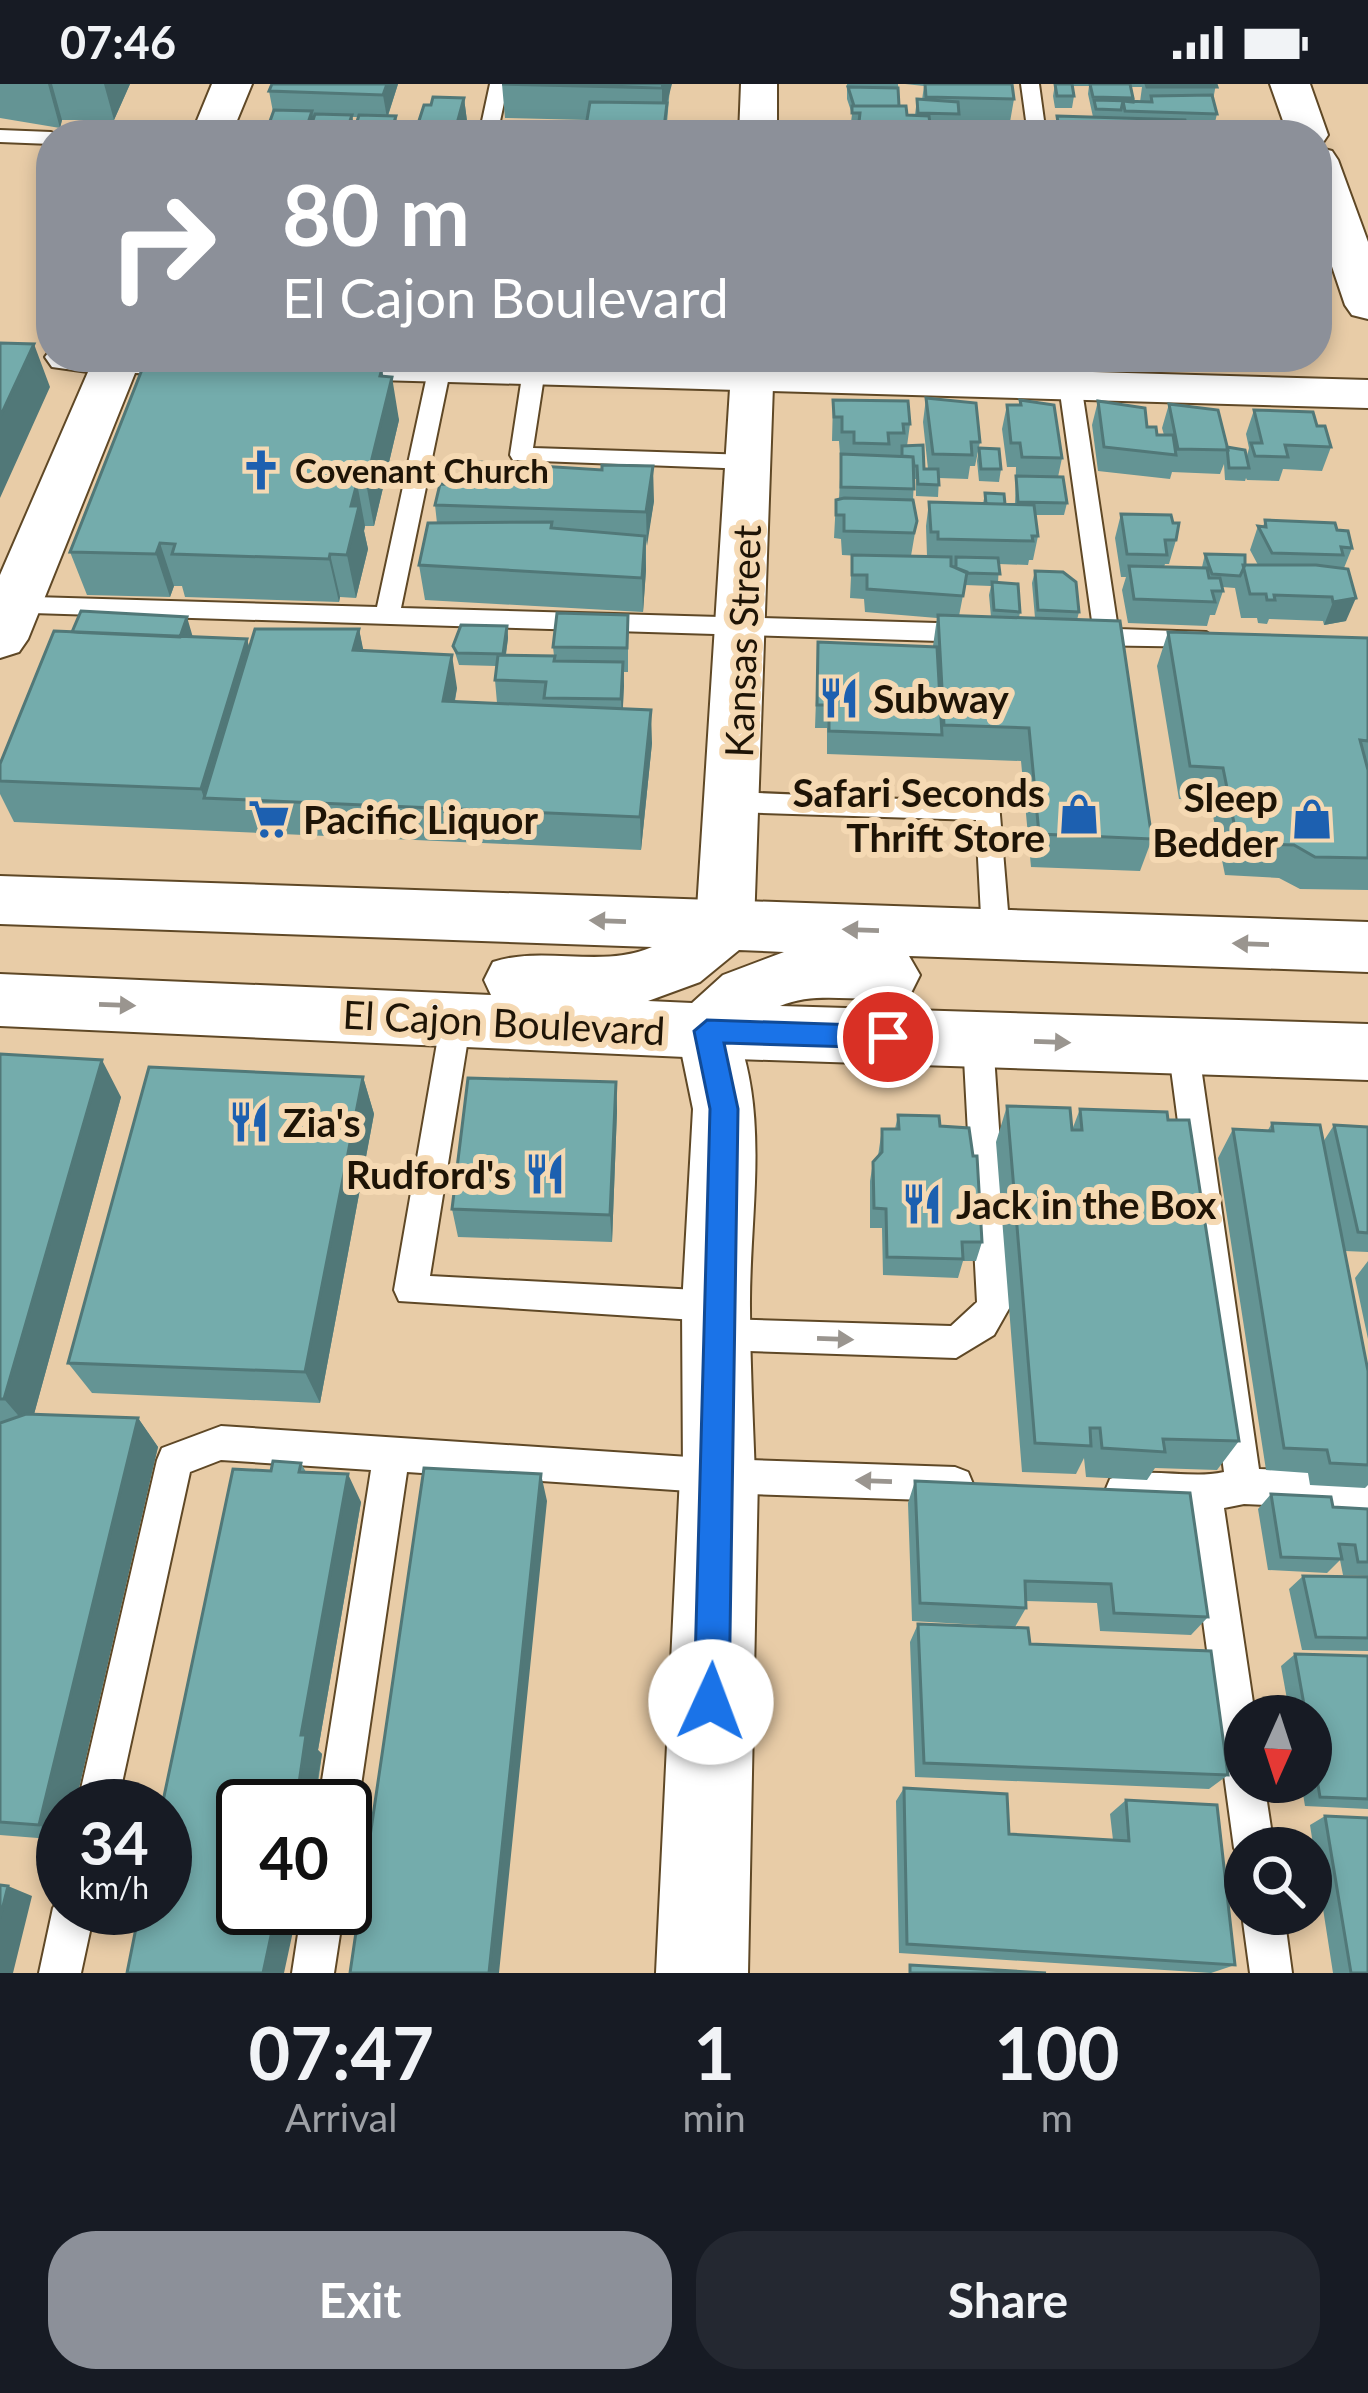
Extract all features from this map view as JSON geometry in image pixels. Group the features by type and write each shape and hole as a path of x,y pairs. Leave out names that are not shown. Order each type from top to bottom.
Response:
{"main road":[{"path":"217,120 232,84"},
{"path":"1290,84 1303,120"},
{"path":"1332,203 1368,305"},
{"path":"5,616 112,372"},
{"path":"1081,372 1368,394"},
{"path":"0,899 1368,947"},
{"path":"309,1014 360,989 418,979 593,982 663,975 694,958 725,925"},
{"path":"707,1031 728,1005 757,985 787,975 815,971 1018,982 1070,967 1108,939"},
{"name":"El Cajon Boulevard","path":"0,1000 707,1031 1368,1052"},
{"path":"702,1973 719,1476"}],"street":[{"path":"758,120 759,84"},
{"name":"Kansas Street","path":"725,925 735,802 753,372"},
{"path":"707,1031 724,1109 717,1320 719,1476"}],"lane":[{"path":"491,120 499,84"},
{"path":"1030,84 1034,120"},
{"path":"0,136 36,137"},
{"path":"387,616 439,372"},
{"path":"534,372 520,455 750,462"},
{"path":"1068,372 1107,637"},
{"path":"5,616 387,616 994,634"},
{"path":"1062,635 1226,641"},
{"path":"735,802 989,810 996,935"},
{"path":"457,1020 411,1290 956,1342 982,1324 994,1305 978,1040"},
{"path":"1183,1046 1244,1486"},
{"path":"103,1779 175,1460 221,1443 719,1476 997,1486"},
{"path":"342,1779 392,1451"},
{"path":"1089,1489 1204,1494 1244,1486 1368,1491"},
{"path":"1204,1494 1250,1827"},
{"path":"60,1973 68,1935"},
{"path":"313,1973 319,1935"},
{"path":"1266,1935 1271,1973"}],"building":[{"path":"272,84 387,84 383,95 269,91"},
{"path":"502,84 663,84 662,88"},
{"path":"925,84 1012,84 1014,99 926,97"},
{"path":"1055,84 1072,84 1074,96 1057,96"},
{"path":"1090,84 1130,84 1133,98 1093,97"},
{"path":"1216,84 1217,87 1147,87"},
{"path":"848,87 898,88 899,106 854,106"},
{"path":"1212,95 1217,114 1125,111 1123,101 1152,102 1151,96"},
{"path":"433,97 464,98 458,120 419,120 424,105 431,105"},
{"path":"917,99 958,102 959,114 918,113"},
{"path":"1094,100 1133,101 1133,102 1123,101 1121,110 1096,109"},
{"path":"590,102 667,103 665,120 587,120"},
{"path":"852,106 906,106 907,115 929,116 930,120 859,120 860,113 852,113"},
{"path":"274,110 312,111 309,120 270,120"},
{"path":"315,114 352,115 350,120 313,120"},
{"path":"359,115 396,116 395,120 358,120"},
{"path":"1057,116 1185,120 1058,120"},
{"path":"0,343 34,344 0,417"},
{"name":"Covenant Church","path":"141,372 381,372 380,376 392,377 366,483 357,483 351,506 359,506 347,555 330,554 329,559 172,554 175,544 160,543 156,554 70,552"},
{"path":"926,398 976,403 980,442 971,442 972,455 933,454"},
{"path":"833,400 908,401 910,424 903,424 904,433 888,433 889,444 854,443 854,432 842,432 842,417 834,417"},
{"path":"1020,400 1054,405 1062,458 1022,457 1020,443 1011,443 1007,405 1021,405"},
{"path":"1098,401 1145,408 1147,427 1156,427 1157,435 1173,435 1176,455 1104,447"},
{"path":"1169,404 1218,410 1228,450 1178,449"},
{"path":"1254,410 1313,412 1317,426 1325,426 1331,447 1285,445 1288,457 1255,456 1251,443 1262,443"},
{"path":"923,445 924,469 938,469 939,485 918,484 913,457 902,456 902,446"},
{"path":"1227,447 1245,450 1249,468 1229,468"},
{"path":"979,448 999,449 1001,469 981,469"},
{"path":"841,454 913,457 914,489 841,487"},
{"path":"479,462 602,470 602,465 653,466 646,512 435,505 440,484 474,485"},
{"path":"1016,476 1063,477 1067,503 1018,502"},
{"path":"985,493 1004,494 1005,504 986,504"},
{"path":"836,500 913,500 914,533 844,531 844,515 836,515"},
{"path":"929,502 1034,505 1038,536 1032,536 1033,541 938,539 938,532 931,532"},
{"path":"1121,514 1171,515 1173,523 1179,523 1176,540 1165,540 1167,555 1127,554"},
{"path":"1265,520 1335,523 1337,530 1348,531 1352,548 1341,547 1343,555 1272,553 1258,526 1266,527"},
{"path":"552,522 551,528 645,536 642,578 419,565 428,523"},
{"path":"1205,554 1245,555 1245,565 1240,576 1212,574"},
{"path":"852,555 951,557 951,566 967,572 963,596 867,589 867,575 852,575"},
{"path":"956,557 998,558 1000,574 967,573 956,568"},
{"path":"1243,565 1348,569 1356,598 1333,602 1332,597 1274,595 1275,600 1267,600 1266,594 1250,594"},
{"path":"1129,566 1207,568 1209,578 1220,578 1223,591 1212,591 1215,602 1134,599"},
{"path":"1035,571 1063,572 1076,582 1079,612 1038,610"},
{"path":"992,582 1018,584 1020,612 994,610"},
{"path":"81,611 187,617 180,637 72,632"},
{"path":"557,613 628,615 627,648 553,647"},
{"path":"938,615 1120,621 1152,839 1039,834 1029,728 944,725"},
{"path":"461,625 507,626 503,654 457,653 453,646"},
{"path":"255,629 359,629 353,650 452,655 443,701 651,710 640,817 204,798"},
{"path":"54,631 247,639 201,789 0,781 0,764"},
{"path":"1168,632 1368,638 1368,741 1360,740 1368,770 1368,858 1315,857 1294,845 1238,843 1223,768 1190,766"},
{"path":"818,642 937,647 942,735 829,731 829,705 817,705"},
{"path":"498,655 623,662 621,699 544,698 546,682 495,680"},
{"path":"0,1054 102,1060 4,1399 0,1399"},
{"path":"149,1067 363,1077 305,1372 68,1363"},
{"path":"468,1078 616,1082 610,1215 452,1209"},
{"path":"1007,1106 1070,1108 1072,1130 1082,1130 1080,1109 1167,1112 1168,1120 1189,1120 1239,1441 1163,1439 1165,1452 1102,1448 1100,1428 1090,1428 1091,1446 1035,1443"},
{"name":"Jack in the Box","path":"898,1115 939,1116 940,1126 969,1128 973,1156 977,1156 982,1242 962,1242 963,1259 887,1257 886,1209 874,1208 873,1162 882,1152 882,1129 899,1129"},
{"path":"1272,1123 1320,1125 1368,1371 1368,1465 1330,1463 1327,1450 1284,1448 1233,1129 1273,1131"},
{"path":"1334,1125 1368,1127 1368,1233 1358,1232"},
{"path":"26,1414 138,1418 50,1779 36,1779 36,1825 0,1822 0,1423"},
{"path":"273,1461 301,1463 299,1472 348,1474 301,1735 306,1735 300,1779 216,1779 216,1935 271,1935 263,1973 127,1973 135,1935 192,1935 192,1779 168,1779 233,1469 271,1471"},
{"path":"424,1468 541,1474 489,1973 350,1973 356,1935 372,1935 372,1823"},
{"path":"915,1481 1190,1493 1208,1617 1114,1613 1111,1584 1025,1581 1026,1608 920,1603"},
{"path":"1271,1494 1331,1497 1333,1507 1368,1509 1368,1562 1358,1562 1355,1545 1339,1544 1342,1559 1281,1557"},
{"path":"1303,1576 1368,1577 1368,1638 1316,1637"},
{"path":"918,1624 1028,1628 1030,1644 1211,1651 1224,1775 924,1763"},
{"path":"1295,1654 1368,1656 1368,1799 1332,1798 1332,1695 1302,1695"},
{"path":"904,1788 1007,1794 1009,1834 1129,1841 1126,1800 1217,1805 1224,1867 1224,1935 1232,1935 1235,1965 907,1944"},
{"path":"1325,1816 1368,1818 1368,1973 1351,1973 1332,1858 1332,1827 1327,1827"},
{"path":"0,1885 8,1886 0,1918"},
{"path":"910,1965 1046,1973 910,1973"}],"place":[{"name":"Covenant Church","path":"261,470"},
{"name":"Subway","path":"839,698"},
{"name":"Safari Seconds Thrift Store","path":"1079,814"},
{"name":"Pacific Liquor","path":"269,819"},
{"name":"Sleep Bedder","path":"1312,819"},
{"name":"Zia's","path":"249,1122"},
{"name":"Rudford's","path":"545,1174"},
{"name":"Jack in the Box","path":"922,1204"}],"route":[{"path":"711,1702 719,1476 716,1306 724,1109 707,1031 888,1037"}]}
